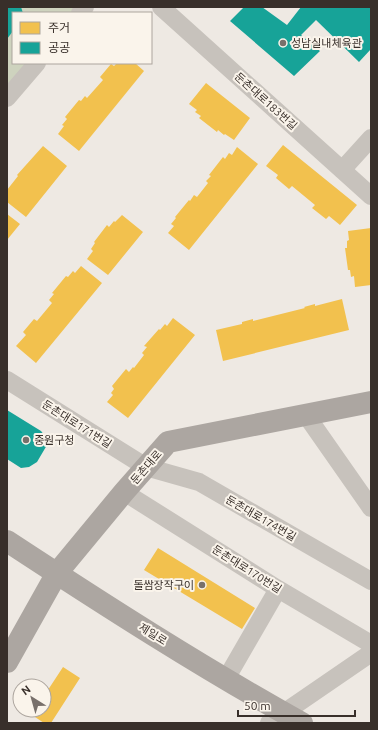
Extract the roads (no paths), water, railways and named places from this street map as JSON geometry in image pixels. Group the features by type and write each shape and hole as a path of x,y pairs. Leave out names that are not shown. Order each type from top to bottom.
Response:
{"main road":[{"name":"둔촌대로","path":"7,662 57,573 124,492 168,442 371,402"},
{"name":"제일로","path":"7,541 226,679 285,720"}],"street":[{"name":"둔촌대로183번길","path":"161,7 371,196"},
{"path":"7,98 36,64"},
{"path":"342,170 371,138"},
{"name":"둔촌대로171번길","path":"7,380 146,467"},
{"path":"306,415 371,508"},
{"name":"둔촌대로174번길","path":"146,467 199,482 371,581"},
{"name":"둔촌대로170번길","path":"124,492 278,589 371,644"},
{"path":"226,679 278,589"},
{"path":"285,720 371,654"}],"place":[{"name":"성남실내체육관","path":"283,43"},
{"name":"중원구청","path":"26,440"},
{"name":"돌쌈장작구이","path":"202,585"}]}
